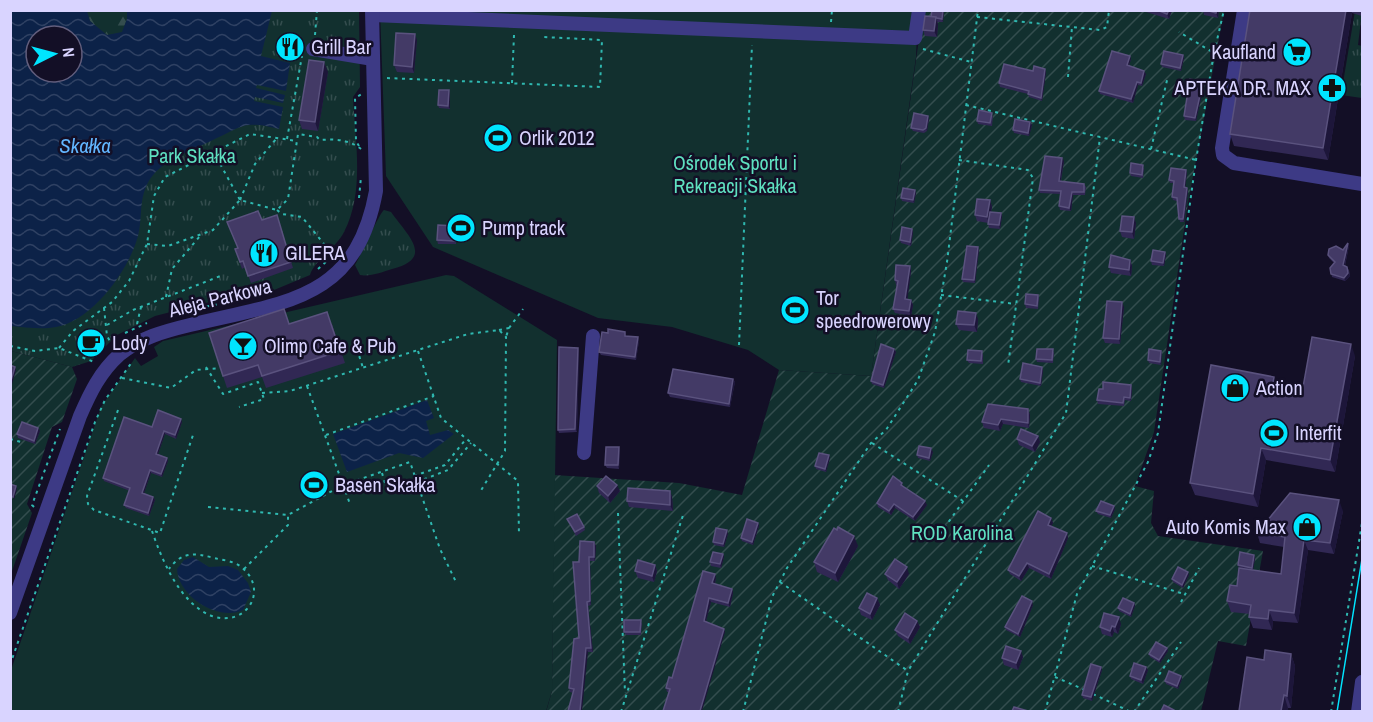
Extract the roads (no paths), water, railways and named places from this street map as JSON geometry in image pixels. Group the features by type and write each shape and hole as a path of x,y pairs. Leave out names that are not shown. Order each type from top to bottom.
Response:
{"street":[{"path":"373,13 915,38 919,10"},
{"path":"1244,10 1222,148 1223,155 1234,163 1362,184"},
{"name":"Aleja Parkowa","path":"10,613 80,416 94,385 109,365 121,353 151,336 285,302 315,290 329,281 356,251 371,217 376,191 373,13"},
{"path":"313,49 373,59"},
{"path":"584,453 593,336"},
{"path":"1358,711 1362,682"}],"water":[{"name":"Skałka","path":"10,11 87,11 90,21 107,35 122,32 127,19 127,11 272,11 261,56 290,63 286,91 257,85 256,88 285,95 283,103 255,97 254,101 283,107 279,129 258,125 237,128 162,166 146,186 138,236 118,278 95,305 83,315 56,327 11,326"},
{"path":"427,400 434,418 426,421 430,435 448,430 454,434 423,458 399,453 347,472 333,434"},
{"path":"193,557 209,567 228,566 238,570 248,583 251,592 243,610 233,613 222,612 201,604 192,597 179,579 177,569 184,560"}],"tram line":[{"path":"1337,712 1362,559"}],"place":[{"name":"Grill Bar","path":"290,47"},
{"name":"Kaufland","path":"1297,52"},
{"name":"APTEKA DR. MAX","path":"1332,88"},
{"name":"Orlik 2012","path":"498,138"},
{"name":"Pump track","path":"461,228"},
{"name":"GILERA","path":"264,253"},
{"name":"Tor speedrowerowy","path":"795,310"},
{"name":"Lody","path":"91,343"},
{"name":"Olimp Cafe & Pub","path":"243,346"},
{"name":"Action","path":"1235,388"},
{"name":"Interfit","path":"1274,433"},
{"name":"Basen Skałka","path":"314,485"},
{"name":"Auto Komis Max","path":"1307,527"}],"park label":[{"name":"Park Skałka","path":"192,156"},
{"name":"Ośrodek Sportu i Rekreacji Skałka","path":"735,174"},
{"name":"ROD Karolina","path":"962,533"}]}
